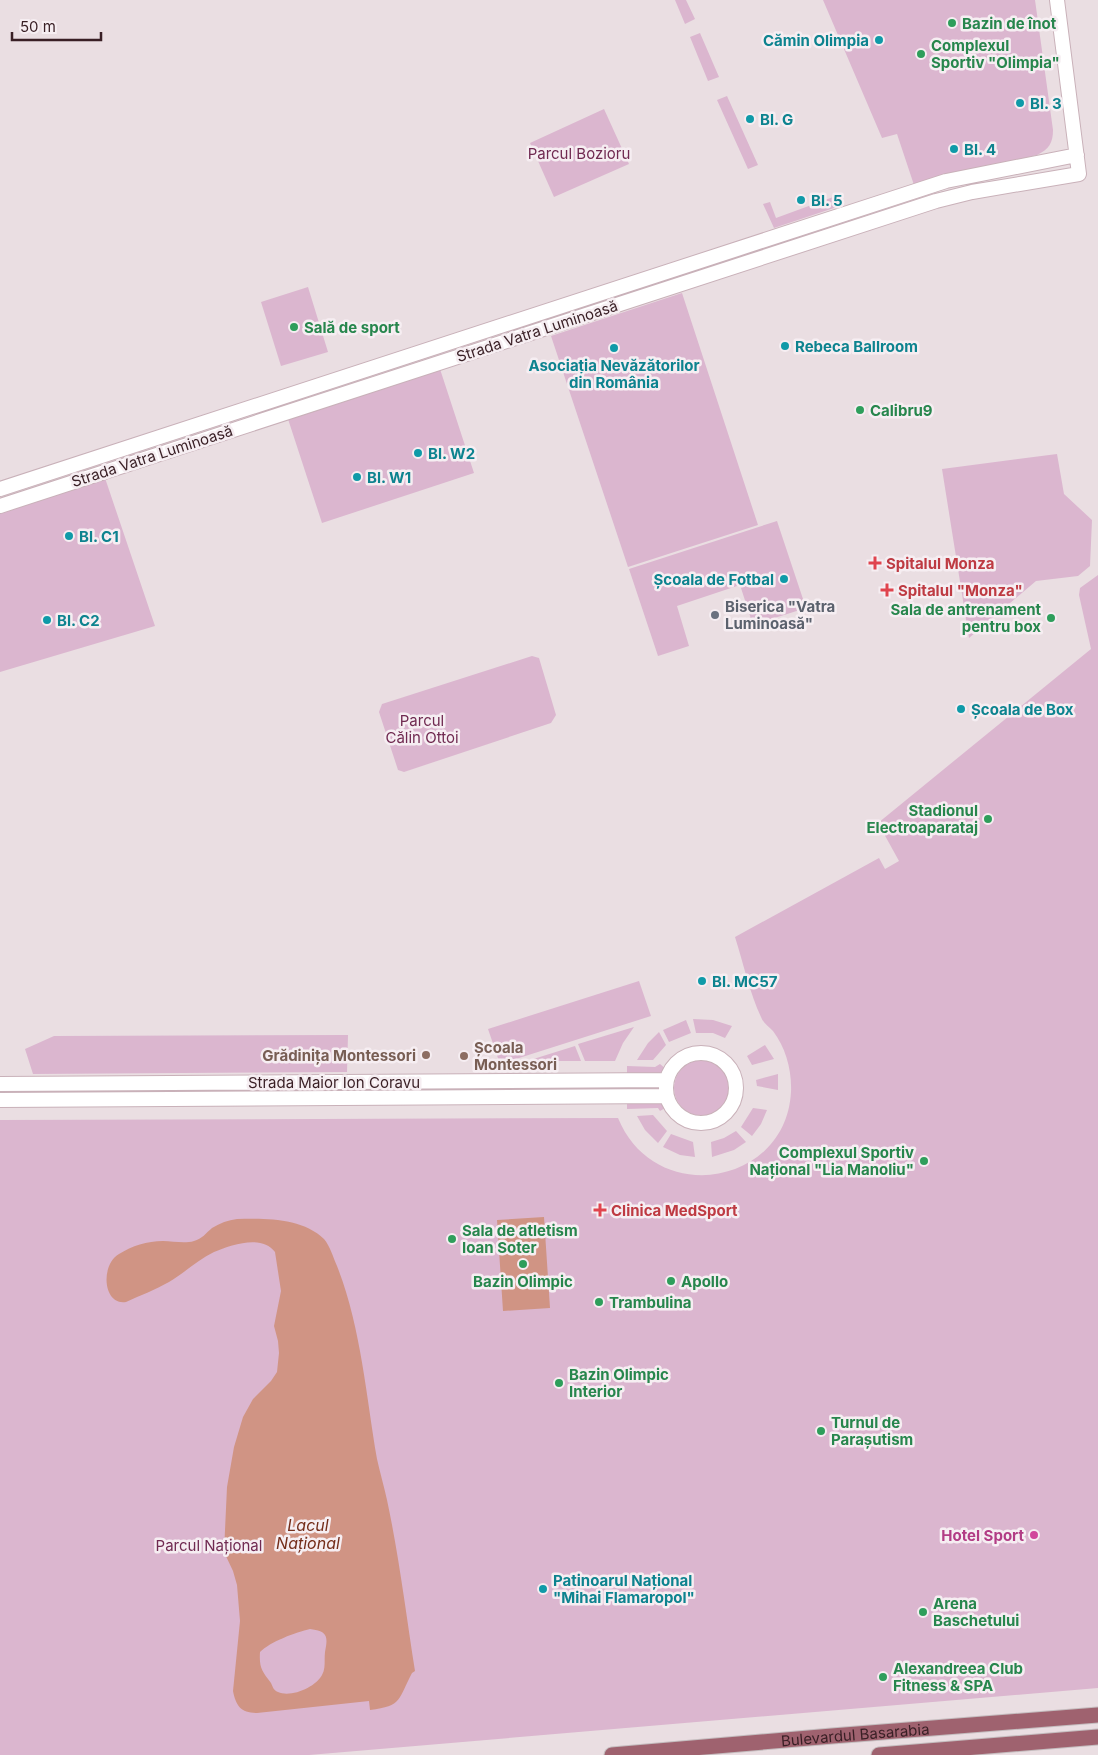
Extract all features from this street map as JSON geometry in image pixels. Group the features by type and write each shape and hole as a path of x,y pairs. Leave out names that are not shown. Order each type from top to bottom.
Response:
{"main road":[{"name":"Bulevardul Basarabia","path":"612,1755 1098,1715"},
{"name":"Bulevardul Basarabia","path":"879,1755 1098,1737"}],"street":[{"path":"1057,0 1077,155"},
{"name":"Strada Vatra Luminoasă","path":"0,489 873,204 956,179 1077,155 1079,174 955,196 0,506"},
{"path":"873,204 879,220"},
{"path":"691,1054 709,1054 718,1057 730,1068 736,1079 734,1101 730,1108 725,1114 711,1121 694,1122 685,1119 671,1106 667,1096 667,1080 670,1072 683,1058 691,1054"},
{"name":"Strada Maior Ion Coravu","path":"0,1084 667,1080"},
{"path":"410,1081 410,1098"},
{"path":"499,1081 499,1098"},
{"path":"199,1082 199,1099"},
{"path":"24,1084 24,1100"},
{"name":"Strada Maior Ion Coravu","path":"0,1100 667,1096"}],"green space":[{"path":"675,0 686,0 695,19 685,24"},
{"path":"823,0 1035,0 1053,130 1050,145 1037,155 914,185 897,134 882,138"},
{"path":"700,33 719,77 708,81 690,37"},
{"path":"727,96 758,165 748,169 717,100"},
{"name":"Parcul Bozioru","path":"604,109 629,164 554,197 530,143"},
{"path":"836,196 840,206 774,228 763,204 770,202 776,218"},
{"name":"Sală de sport","path":"308,287 328,352 281,366 261,302"},
{"path":"682,293 758,525 628,567 551,336"},
{"path":"440,369 474,473 322,523 288,419"},
{"path":"1057,454 1064,494 1092,520 1090,566 1078,576 1036,581 969,638 942,469"},
{"path":"105,478 155,626 0,672 0,513"},
{"path":"777,521 806,608 753,625 740,585 677,606 689,646 658,656 629,569"},
{"name":"Complexul Sportiv Național \"Lia Manoliu\"","path":"1098,575 1098,1688 309,1755 0,1755 0,1120 618,1118 636,1147 660,1165 688,1174 716,1174 744,1165 767,1148 784,1124 791,1084 785,1052 778,1038 763,1021 757,1008 735,937 879,858 885,869 899,861 878,823 1091,649 1079,595 1080,588"},
{"name":"Parcul Călin Ottoi","path":"532,656 539,658 556,715 551,723 404,772 398,770 379,712 382,704"},
{"path":"639,981 651,1016 500,1064 488,1029"},
{"path":"693,1019 713,1020 732,1026 725,1038 713,1033 696,1033"},
{"path":"686,1020 691,1033 669,1042 663,1030"},
{"path":"634,1027 623,1043 615,1061 585,1061 578,1044"},
{"path":"659,1032 666,1045 653,1060 637,1060 648,1043"},
{"path":"348,1035 347,1072 33,1074 25,1049 54,1036"},
{"path":"765,1045 774,1059 752,1065 747,1056"},
{"path":"575,1046 581,1061 527,1061"},
{"path":"702,1060 717,1065 725,1073 730,1088 725,1103 717,1111 702,1116 687,1111 679,1103 674,1088 679,1073 687,1065"},
{"path":"660,1064 666,1069 660,1073 627,1076 627,1066 655,1067"},
{"path":"778,1074 778,1090 757,1086 756,1080"},
{"path":"586,1085 588,1091 512,1091 513,1087"},
{"path":"206,1087 400,1087 400,1092 205,1093"},
{"path":"495,1087 495,1091 418,1092 418,1088"},
{"path":"195,1089 194,1095 38,1094 37,1090"},
{"path":"627,1099 656,1099 667,1107 660,1111 658,1108 627,1109"},
{"path":"753,1108 767,1110 761,1124 752,1136 741,1127"},
{"path":"653,1115 667,1131 658,1143 645,1130 637,1116"},
{"path":"736,1131 746,1142 734,1150 712,1157 711,1142 724,1138"},
{"path":"671,1134 693,1142 695,1157 680,1155 663,1147"}],"water":[{"name":"Bazin Olimpic","path":"544,1217 550,1308 503,1311 497,1220"},
{"name":"Lacul Național","path":"237,1219 271,1219 295,1223 315,1232 328,1245 345,1289 357,1337 377,1459 395,1542 415,1671 412,1673 398,1700 389,1706 370,1710 369,1701 251,1713 240,1708 234,1696 240,1621 237,1585 224,1552 227,1487 234,1447 243,1417 253,1399 277,1372 279,1353 274,1326 281,1291 275,1252 262,1243 237,1244 208,1255 164,1285 126,1302 118,1302 113,1298 107,1284 107,1275 113,1259 134,1246 163,1241 194,1241 215,1226","holes":["310,1629 323,1633 326,1639 322,1675 314,1684 303,1690 290,1694 276,1691 262,1669 260,1652 264,1648 291,1635"]}],"place":[{"name":"Bazin de înot","path":"952,23"},
{"name":"Cămin Olimpia","path":"879,40"},
{"name":"Complexul Sportiv \"Olimpia\"","path":"921,54"},
{"name":"Bl. 3","path":"1020,103"},
{"name":"Bl. G","path":"750,119"},
{"name":"Bl. 4","path":"954,149"},
{"name":"Bl. 5","path":"801,200"},
{"name":"Sală de sport","path":"294,327"},
{"name":"Rebeca Ballroom","path":"785,346"},
{"name":"Asociația Nevăzătorilor din România","path":"614,348"},
{"name":"Calibru9","path":"860,410"},
{"name":"Bl. W2","path":"418,453"},
{"name":"Bl. W1","path":"357,477"},
{"name":"Bl. C1","path":"69,536"},
{"name":"Spitalul Monza","path":"875,563"},
{"name":"Școala de Fotbal","path":"784,579"},
{"name":"Spitalul \"Monza\"","path":"887,590"},
{"name":"Biserica \"Vatra Luminoasă\"","path":"715,615"},
{"name":"Sala de antrenament pentru box","path":"1051,618"},
{"name":"Bl. C2","path":"47,620"},
{"name":"Școala de Box","path":"961,709"},
{"name":"Stadionul Electroaparataj","path":"988,819"},
{"name":"Bl. MC57","path":"702,981"},
{"name":"Grădinița Montessori","path":"426,1055"},
{"name":"Școala Montessori","path":"464,1056"},
{"name":"Complexul Sportiv Național \"Lia Manoliu\"","path":"924,1161"},
{"name":"Clinica MedSport","path":"600,1210"},
{"name":"Sala de atletism Ioan Soter","path":"452,1239"},
{"name":"Bazin Olimpic","path":"523,1264"},
{"name":"Apollo","path":"671,1281"},
{"name":"Trambulina","path":"599,1302"},
{"name":"Bazin Olimpic Interior","path":"559,1383"},
{"name":"Turnul de Parașutism","path":"821,1431"},
{"name":"Hotel Sport","path":"1034,1535"},
{"name":"Patinoarul Național \"Mihai Flamaropol\"","path":"543,1589"},
{"name":"Arena Baschetului","path":"923,1612"},
{"name":"Alexandreea Club Fitness & SPA","path":"883,1677"}],"park label":[{"name":"Parcul Național","path":"209,1545"}]}
